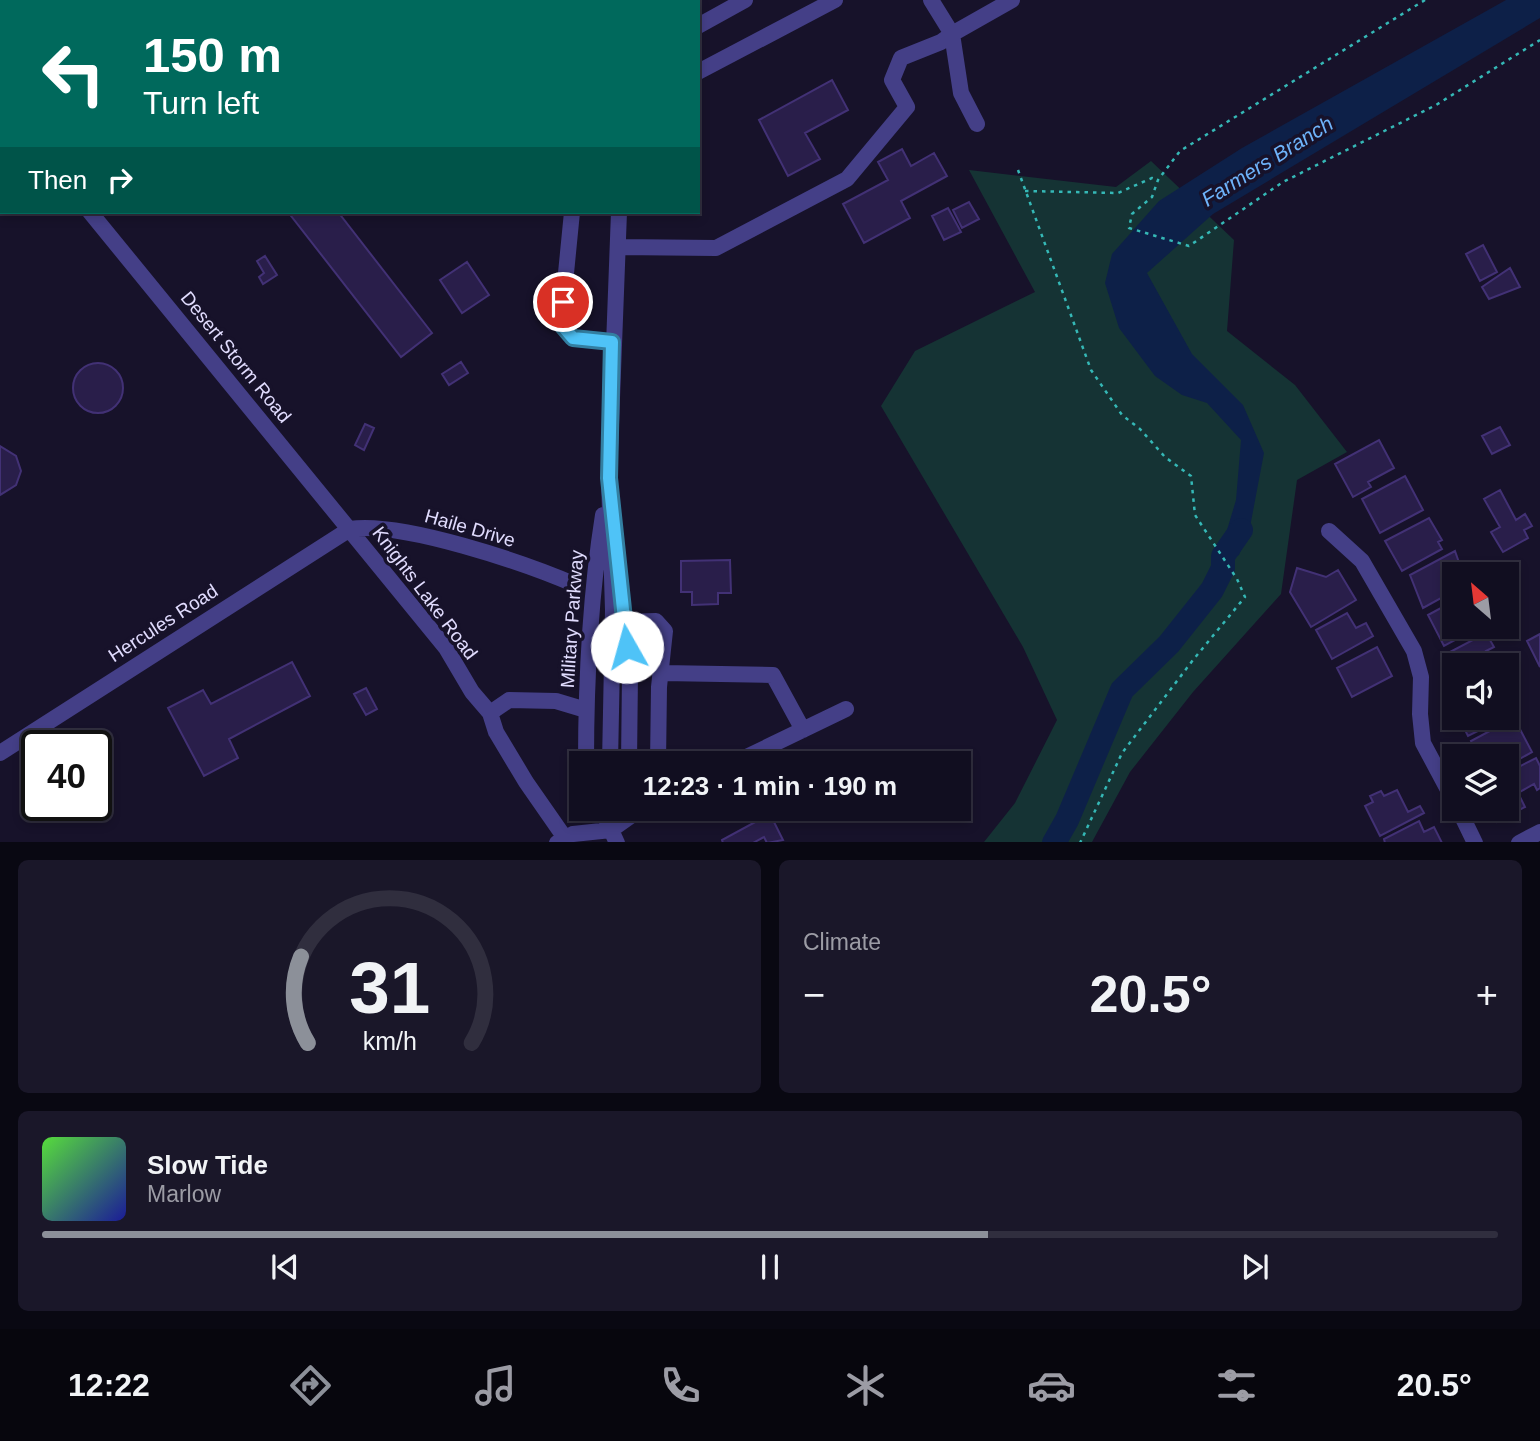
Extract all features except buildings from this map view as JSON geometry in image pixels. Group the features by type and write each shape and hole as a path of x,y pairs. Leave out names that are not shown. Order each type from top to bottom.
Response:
{"street":[{"path":"700,25 745,0"},
{"path":"700,71 835,0"},
{"path":"931,0 952,34 961,93 977,124"},
{"path":"618,247 716,248 847,179 907,107 892,80 901,58 941,42 1012,0"},
{"name":"Desert Storm Road","path":"92,214 350,529"},
{"path":"572,214 561,324 573,338 612,342"},
{"name":"Military Parkway","path":"610,751 613,610 609,478 612,342 619,214"},
{"name":"Military Parkway","path":"609,478 630,673 629,751"},
{"name":"Military Parkway","path":"586,751 586,710 596,562 609,478"},
{"name":"Haile Drive","path":"350,529 362,527 415,534 549,573 576,585"},
{"name":"Knights Lake Road","path":"350,529 446,648 465,682 490,713"},
{"name":"Hercules Road","path":"0,752 350,529"},
{"path":"1329,530 1362,561 1414,651 1421,677 1420,714 1423,743 1442,779"},
{"path":"624,622 661,623 665,631 663,673 659,687 658,751"},
{"name":"Military Parkway","path":"619,751 624,622"},
{"path":"663,673 773,675 803,730"},
{"path":"586,710 556,701 509,700 490,713 496,732 561,840 573,834 614,836 629,821"},
{"path":"759,751 846,709"},
{"path":"1464,821 1475,842"},
{"path":"1520,842 1540,832"}],"path":[{"path":"1425,0 1180,151 1158,180 1156,191 1132,214 1129,228 1189,246 1283,182 1436,105 1540,40"},
{"path":"1018,170 1091,370 1122,415 1140,429 1165,457 1191,476 1195,514 1208,538 1237,579 1245,597 1200,650 1122,753 1080,842"},
{"path":"1025,191 1118,193 1152,178 1158,180"}],"green space":[{"path":"1151,161 1234,240 1227,331 1295,385 1347,452 1297,480 1281,594 1193,692 1130,772 1092,842 984,842 1015,803 1057,720 1023,647 881,406 915,351 1035,292 969,170 1116,187"}],"water":[{"path":"1506,0 1540,0 1540,18 1213,214 1147,273 1192,354 1243,405 1264,453 1250,527 1239,555 1225,564 1221,550 1236,500 1241,440 1207,403 1182,395 1155,376 1119,328 1105,283 1112,254 1159,201 1242,148"}],"waterway":[{"name":"Farmers Branch","path":"1055,842 1067,820 1122,690 1169,644 1212,590 1223,568 1223,556 1241,530"}],"route":[{"path":"563,302 561,324 573,338 612,342 609,478 627,647"}]}
